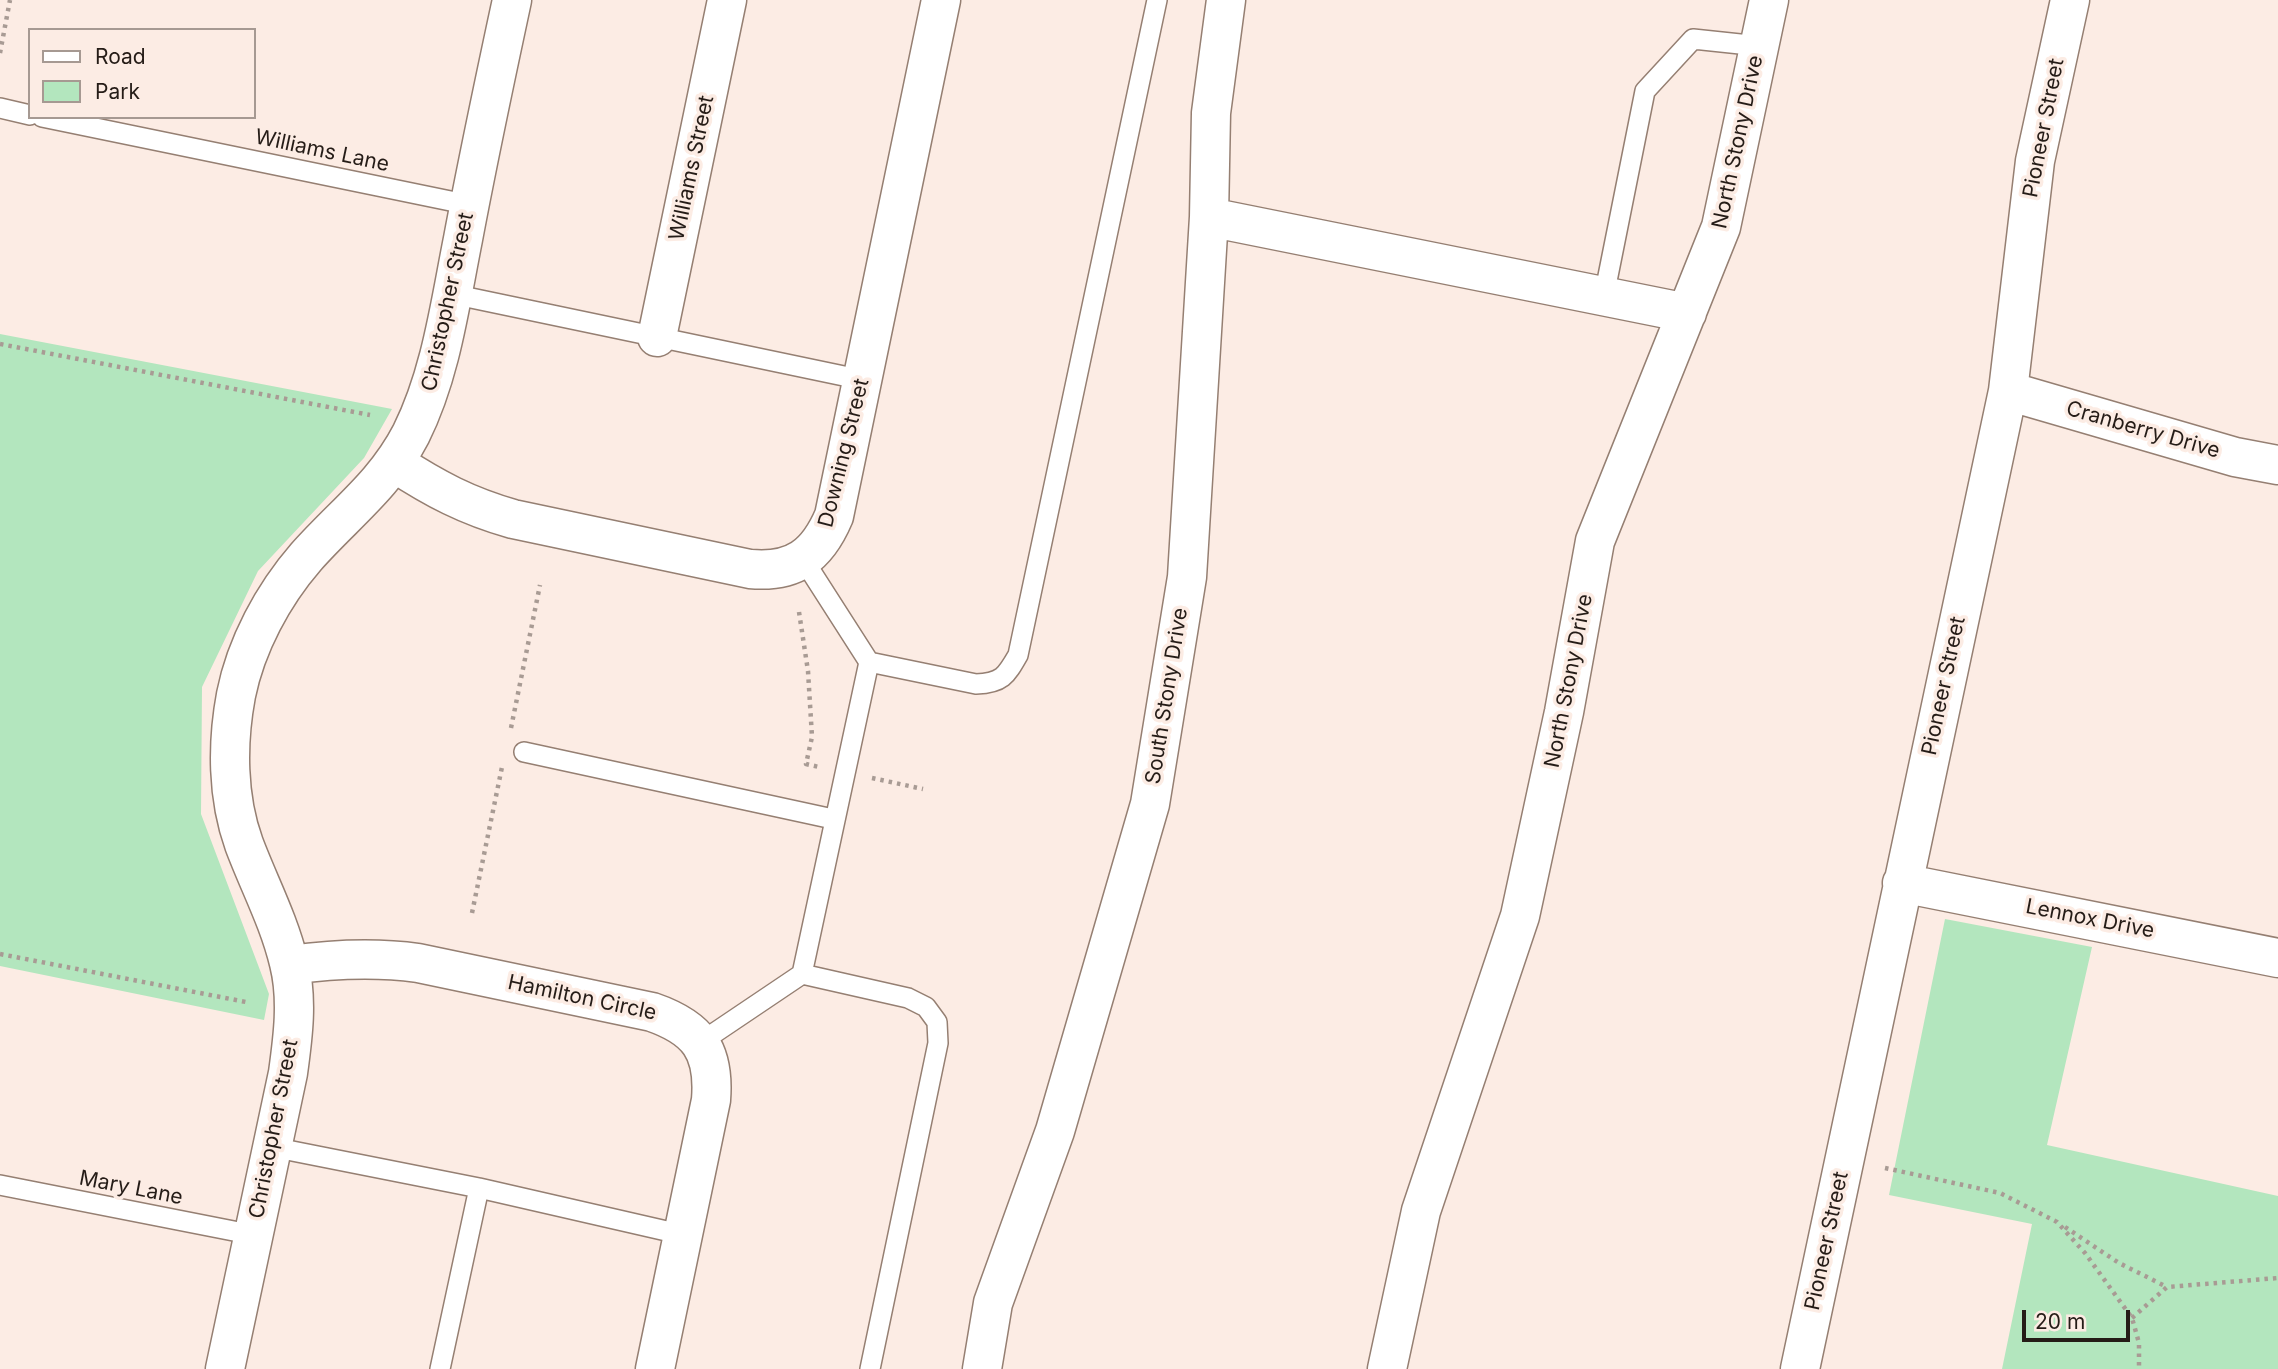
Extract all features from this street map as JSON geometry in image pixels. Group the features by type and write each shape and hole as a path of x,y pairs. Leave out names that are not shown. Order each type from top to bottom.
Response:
{"street":[{"name":"Christopher Street","path":"225,1369 288,1073 294,999 290,965 271,908 243,840 235,807 230,772 230,732 236,692 248,654 264,618 283,586 307,556 366,498 395,463 426,401 452,294 512,0"},
{"name":"Williams Street","path":"657,337 727,0"},
{"name":"Downing Street","path":"395,463 453,498 480,510 750,569 784,569 814,550 834,516 941,0"},
{"name":"South Stony Drive","path":"982,1369 993,1303 1055,1131 1150,804 1187,577 1209,217 1211,113 1226,0"},
{"name":"North Stony Drive","path":"1387,1369 1421,1211 1520,916 1564,712 1595,541 1721,227 1769,0"},
{"name":"Pioneer Street","path":"1800,1369 2008,391 2035,161 2070,0"},
{"path":"1209,217 1688,313"},
{"name":"Cranberry Drive","path":"2008,391 2235,457 2278,465"},
{"name":"Lennox Drive","path":"1902,883 2278,958"},
{"name":"Hamilton Circle","path":"290,965 358,958 386,958 418,963 652,1012 673,1019 690,1030 701,1042"},
{"path":"655,1369 711,1100 713,1080 709,1059 701,1042"}],"lane":[{"path":"869,662 976,684 994,684 1007,673 1018,655 1157,0"},
{"path":"1604,296 1645,91 1692,39 1759,46"},
{"path":"0,108 28,115"},
{"name":"Williams Lane","path":"51,119 470,205"},
{"path":"452,294 863,380"},
{"path":"701,1042 802,974 869,662 803,559"},
{"path":"524,752 834,819"},
{"path":"802,974 908,998 926,1007 937,1022 937,1043 870,1369"},
{"path":"272,1147 479,1188 684,1235"},
{"name":"Mary Lane","path":"0,1185 254,1235"},
{"path":"440,1369 479,1188"}],"path":[{"path":"0,53 10,0"},
{"path":"0,344 370,415"},
{"path":"0,954 246,1002"},
{"path":"1885,1168 2000,1193 2057,1222 2119,1263 2167,1287 2278,1278"},
{"path":"2057,1222 2085,1253 2132,1318 2139,1343 2139,1369"},
{"path":"2132,1318 2167,1287"}],"green space":[{"path":"0,334 392,409 364,458 258,571 202,687 201,814 269,994 264,1020 0,966"},
{"path":"1945,919 2092,947 2047,1145 2278,1196 2278,1369 2002,1369 2032,1224 1889,1195"}]}
